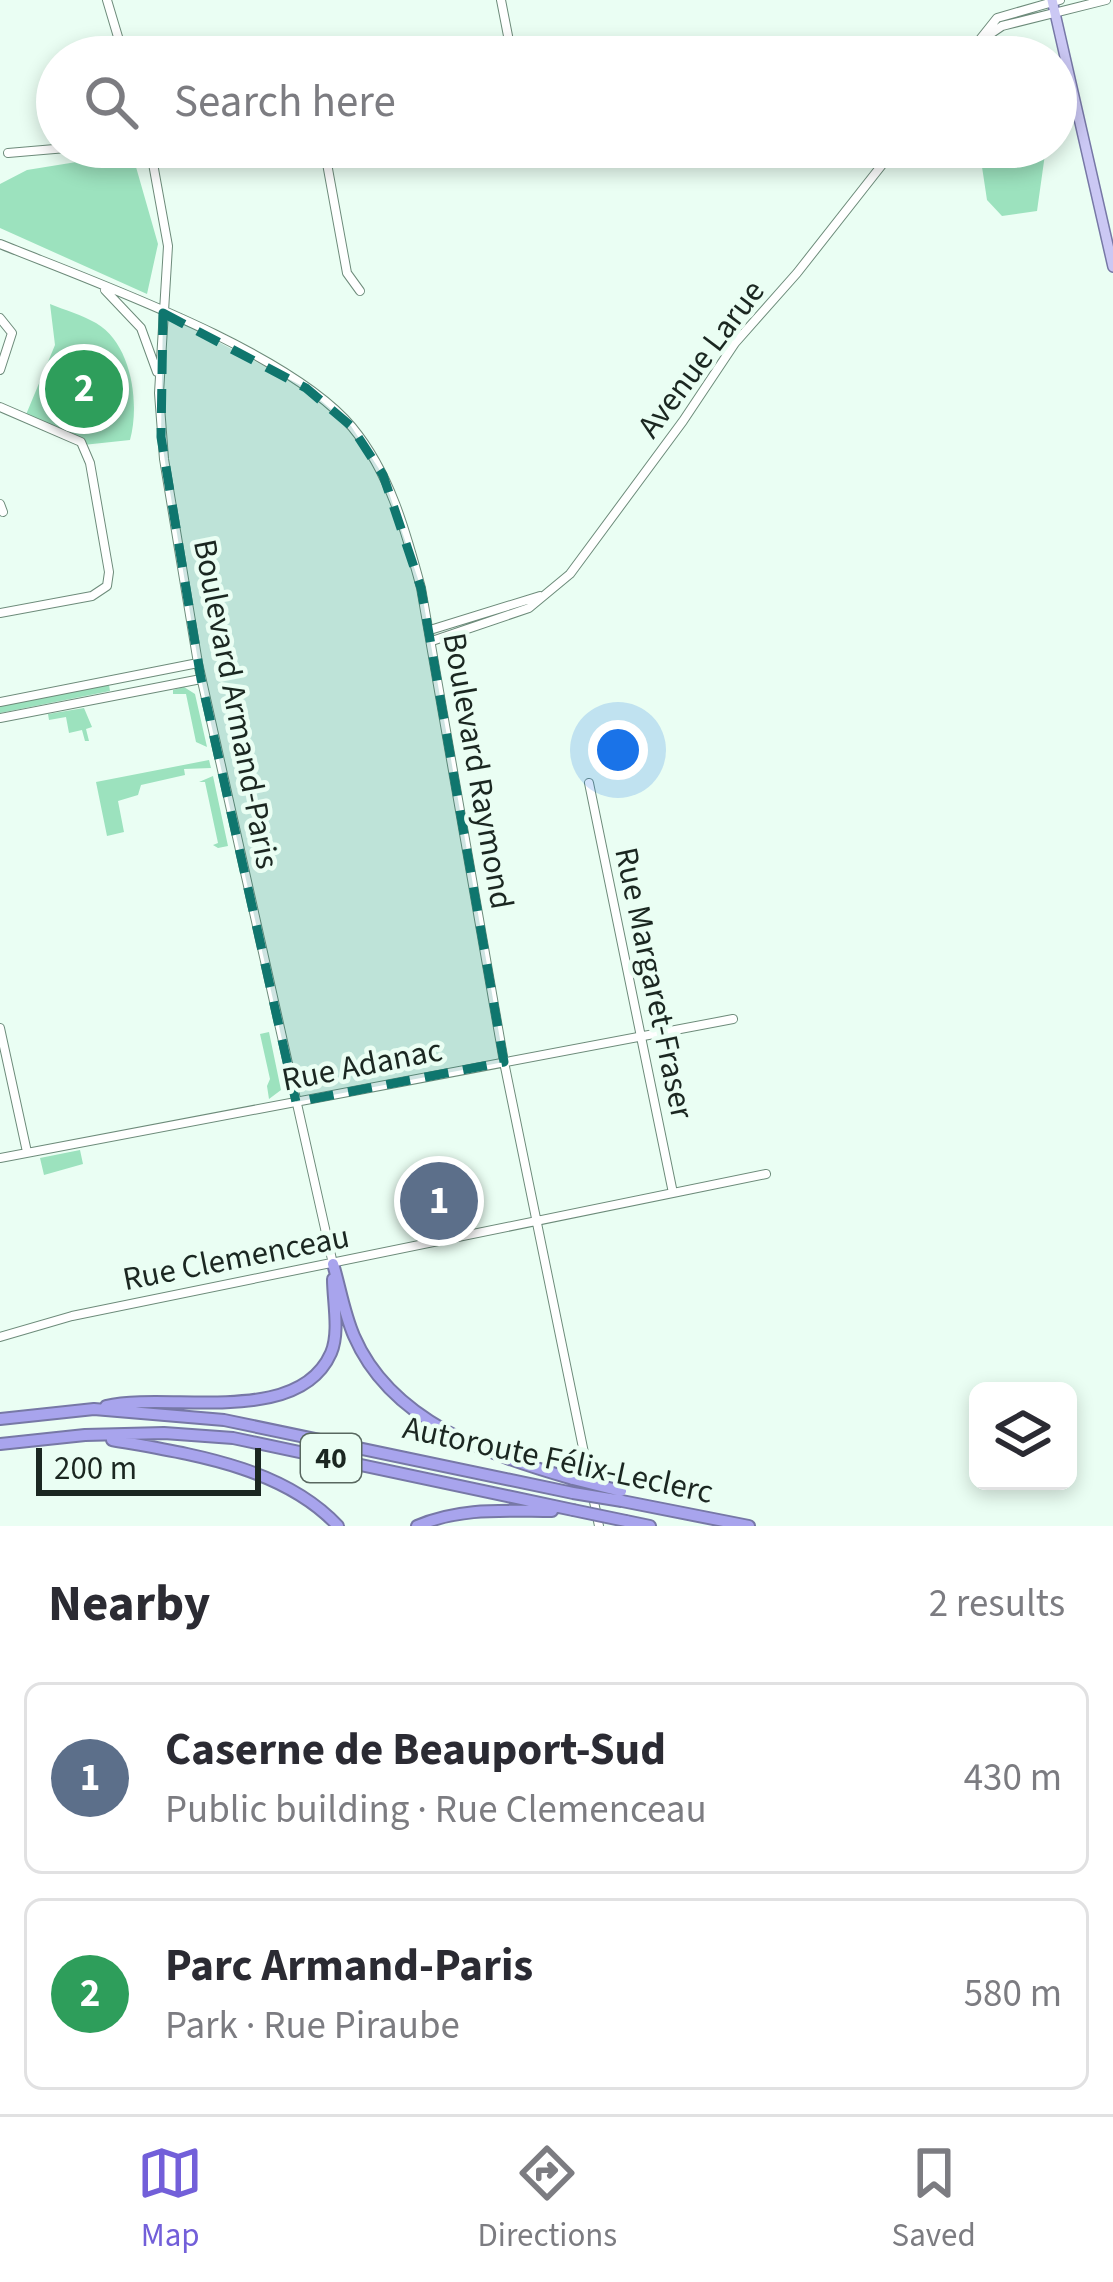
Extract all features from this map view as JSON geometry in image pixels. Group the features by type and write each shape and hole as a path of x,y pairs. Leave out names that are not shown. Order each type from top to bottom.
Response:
{"highway":[{"path":"94,1409 131,1400 220,1403 272,1398 300,1385 319,1371 331,1353 334,1264"},
{"path":"334,1264 352,1332 363,1354 381,1382 408,1408 448,1432 523,1465 621,1496"},
{"name":"Autoroute Félix-Leclerc","path":"0,1418 94,1409 224,1420 573,1493 621,1496 749,1526"},
{"name":"Autoroute Félix-Leclerc","path":"0,1444 85,1435 164,1433 233,1438 650,1526"},
{"path":"85,1435 197,1455 247,1471 298,1494 338,1526"},
{"path":"417,1526 437,1517 471,1512 573,1510"}],"main road":[{"path":"1055,4 1062,36"},
{"path":"1077,104 1113,267"}],"street":[{"path":"107,0 118,36"},
{"path":"501,0 508,36"},
{"path":"987,36 1055,4 1106,0"},
{"path":"8,153 36,151"},
{"name":"Boulevard Armand-Paris","path":"154,168 168,246 159,380 164,459 201,679 334,1264"},
{"path":"328,168 347,273 360,291"},
{"name":"Avenue Larue","path":"430,635 529,608 570,574 735,343 880,168"},
{"name":"Boulevard Raymond","path":"0,244 259,359 306,388 351,426 383,475 400,517 430,635 504,1062 599,1526"},
{"path":"100,285 141,328 159,380"},
{"path":"0,318 12,333 0,370"},
{"path":"0,407 81,442 90,463 109,572 107,586 92,596 0,614"},
{"path":"0,702 198,663"},
{"path":"0,718 201,679"},
{"name":"Rue Margaret-Fraser","path":"589,783 673,1193"},
{"name":"Rue Adanac","path":"0,1158 733,1019"},
{"path":"0,1028 27,1153"},
{"name":"Rue Clemenceau","path":"0,1337 72,1316 766,1174"}],"highlighted area":[{"path":"163,313 306,388 351,426 383,475 421,588 504,1062 296,1102 201,679 161,437"}],"green space":[{"path":"136,168 158,244 147,294 0,228 0,184 27,170"},
{"path":"982,168 1043,168 1037,211 1002,216 987,200"},
{"path":"50,304 96,323 118,345 133,393 130,440 83,445 25,417 55,345"},
{"path":"109,685 110,691 0,713 0,706"},
{"path":"184,687 195,694 207,747 196,742 186,694 173,694"},
{"path":"84,708 92,727 86,729 89,741 82,730 69,733 66,717 49,720 48,714"},
{"path":"209,760 211,768 184,769 185,775 141,785 138,795 118,801 124,832 107,836 96,782"},
{"path":"213,776 228,846 218,848 213,845 218,843 205,782 199,782"},
{"path":"269,1032 281,1090 269,1099 270,1079 260,1034"},
{"path":"80,1150 83,1164 44,1175 40,1158"}],"place":[{"name":"Parc Armand-Paris","path":"84,389"},
{"name":"Caserne de Beauport-Sud","path":"439,1201"}]}
